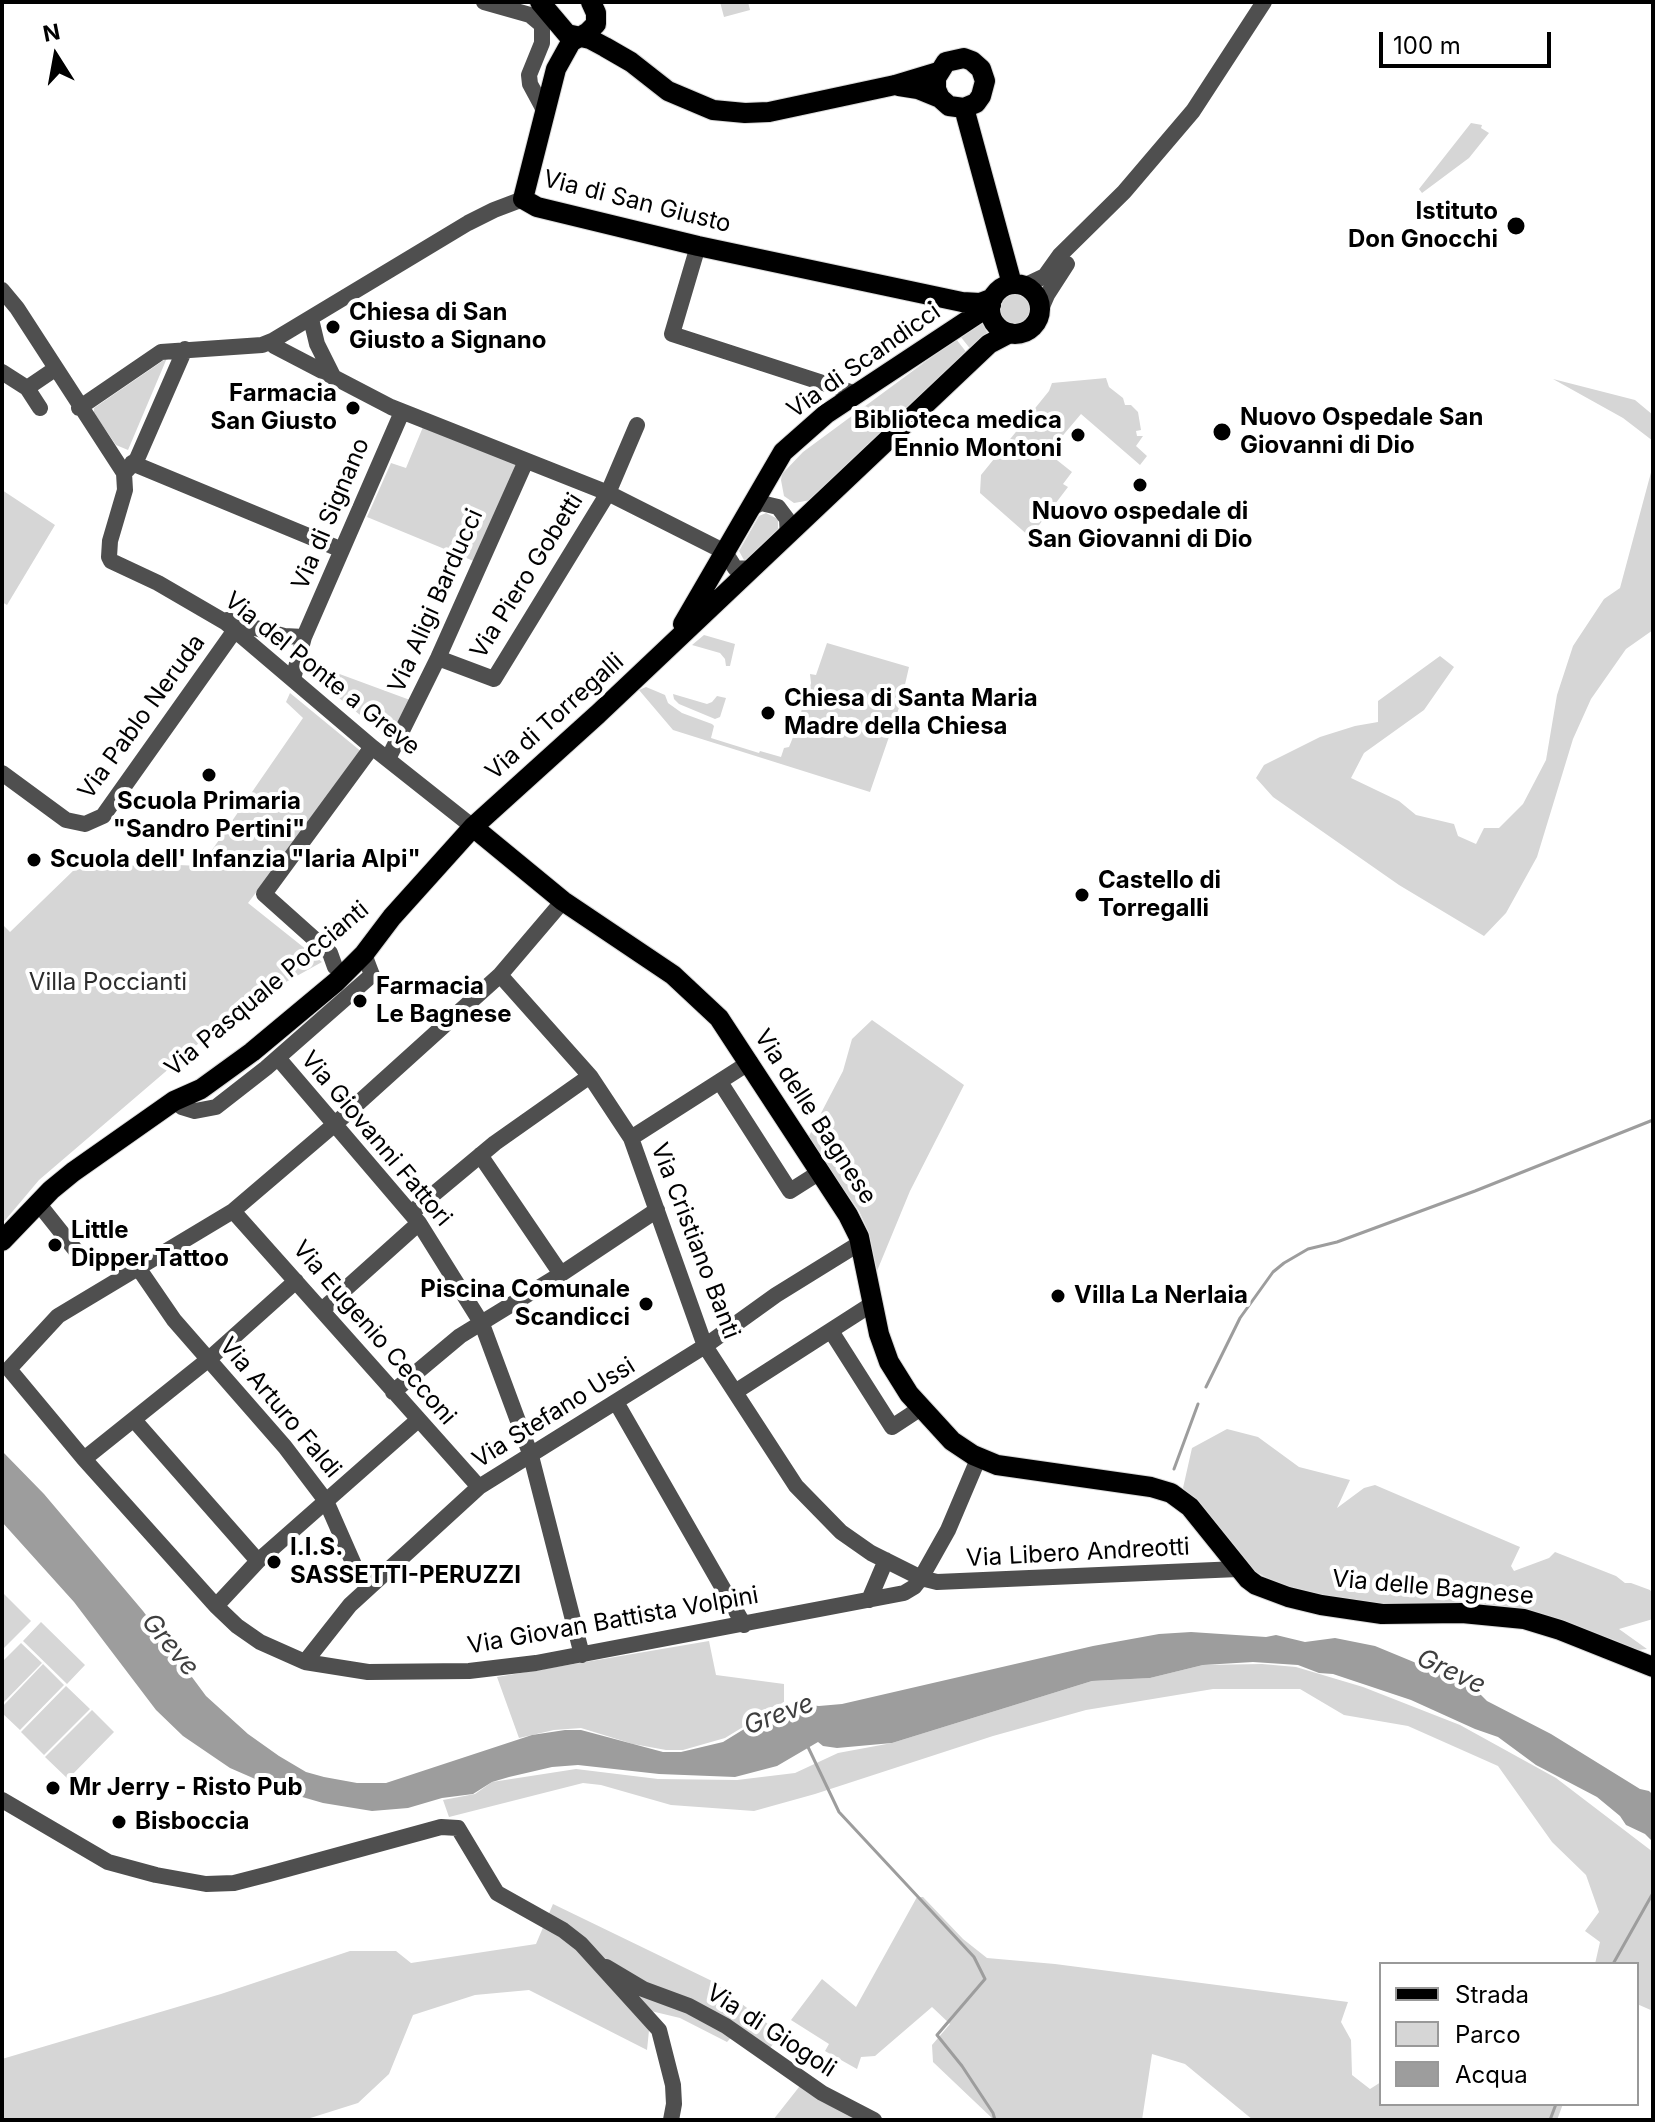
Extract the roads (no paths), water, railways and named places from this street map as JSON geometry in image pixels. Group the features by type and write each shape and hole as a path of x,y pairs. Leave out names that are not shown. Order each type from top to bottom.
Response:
{"main road":[{"path":"540,2 559,15 567,34 579,36 631,62 681,98 729,112 769,112 895,85 938,72"},
{"path":"523,199 556,69 568,45 593,28 593,7"},
{"path":"593,7 607,35 631,62"},
{"path":"556,69 559,15"},
{"path":"895,85 918,89 940,98 949,106 964,108 976,103 981,96 985,81 981,69 968,59 946,62 938,72 935,83 940,98"},
{"path":"964,108 1015,284 1026,286 1034,292 1040,311"},
{"name":"Via di San Giusto","path":"523,199 537,207 698,246 962,302 992,302"},
{"name":"Via di Scandicci","path":"725,552 783,452 826,414 992,302 1002,288 1015,284"},
{"path":"992,302 995,323 1010,333"},
{"name":"Via di Scandicci","path":"1010,333 1030,329 1037,322 1040,311"},
{"name":"Via di Torregalli","path":"473,827 564,746 989,344 1010,333"},
{"name":"Via di Torregalli","path":"671,645 725,552"},
{"name":"Via delle Bagnese","path":"473,827 563,901 688,988 719,1018 848,1215 860,1243 879,1334 889,1362 921,1408 952,1441 997,1465 1151,1487 1171,1493 1194,1511 1238,1569 1256,1585 1271,1591 1342,1609 1382,1614 1462,1613 1524,1619 1653,1667"},
{"name":"Via Pasquale Poccianti","path":"2,1241 38,1203 93,1156 174,1101 201,1089 314,1003 364,954 392,917 473,827"},
{"name":"Via Pasquale Poccianti","path":"314,1003 335,967 392,917"}],"street":[{"path":"484,2 530,15 542,25 542,43 529,75 530,84 544,110"},
{"name":"Via di Scandicci","path":"1015,284 1028,284 1045,276 1060,255 1093,225 1193,111 1264,2"},
{"name":"Via di San Giusto","path":"79,408 153,355 185,349 267,343 468,223 523,199"},
{"name":"Via di Scandicci","path":"1040,311 1047,295 1093,225"},
{"path":"698,246 672,334 857,394"},
{"path":"2,290 17,308 79,408 128,468 342,550"},
{"path":"311,319 317,344 334,378"},
{"path":"267,343 402,412 608,493 725,552 735,568 751,569"},
{"path":"128,468 185,349"},
{"path":"27,388 55,369"},
{"path":"2,372 27,388 40,408"},
{"name":"Via di Signano","path":"304,637 402,412"},
{"path":"608,493 637,425"},
{"name":"Via Aligi Barducci","path":"388,759 438,658 526,461"},
{"name":"Via del Ponte a Greve","path":"128,468 110,541 111,561 158,583 235,630 372,747 473,827"},
{"name":"Via Piero Gobetti","path":"438,658 494,679 608,493"},
{"path":"751,508 765,503 781,509 787,519 788,535"},
{"path":"217,617 284,636 304,637"},
{"name":"Via Pablo Neruda","path":"2,773 66,820 85,824 103,816 235,630"},
{"path":"277,665 304,637"},
{"path":"293,679 304,637"},
{"path":"335,967 330,953 264,894 372,747"},
{"path":"139,1269 233,1211 335,1124 500,975 563,901"},
{"name":"Via Cristiano Banti","path":"500,975 590,1076 631,1138 705,1346 796,1486 841,1532 921,1578"},
{"path":"174,1101 189,1110 213,1109 278,1058 314,1003"},
{"name":"Via Giovanni Fattori","path":"278,1058 415,1218 482,1324 531,1456 582,1655"},
{"path":"631,1138 750,1062"},
{"path":"322,1310 480,1155 590,1076"},
{"path":"720,1082 790,1191 820,1172"},
{"path":"480,1155 561,1274"},
{"path":"38,1203 81,1257"},
{"path":"393,1392 436,1354 657,1210"},
{"name":"Via Eugenio Cecconi","path":"233,1211 479,1487"},
{"name":"Via Stefano Ussi","path":"305,1662 331,1626 368,1587 479,1487 705,1346 776,1295 860,1243"},
{"name":"Via Arturo Faldi","path":"139,1269 174,1320 285,1447 326,1501 355,1567 368,1587"},
{"name":"Via Giovan Battista Volpini","path":"139,1269 58,1316 9,1369 84,1459 216,1606 247,1634 305,1662 368,1672 469,1671 582,1655 904,1593 921,1578"},
{"path":"84,1459 209,1359 296,1281"},
{"path":"735,1392 872,1304"},
{"path":"831,1331 892,1427 921,1408"},
{"path":"616,1402 744,1625"},
{"path":"134,1420 258,1561"},
{"path":"216,1606 258,1561 418,1420"},
{"path":"921,1578 948,1530 979,1457"},
{"path":"869,1600 886,1560"},
{"name":"Via Libero Andreotti","path":"921,1578 948,1582 998,1581 1238,1569"},
{"path":"2,1800 108,1862 156,1875 213,1885 260,1876 453,1826 463,1834 497,1893 563,1930 659,2030 673,2085 671,2120"},
{"name":"Via di Giogoli","path":"597,1963 643,1989 689,2006 726,2026 822,2093 874,2120"}],"water":[{"name":"Greve","path":"2,1451 44,1494 143,1611 206,1696 248,1734 279,1756 306,1772 324,1777 357,1783 386,1783 532,1735 565,1730 581,1730 663,1752 681,1752 723,1742 754,1723 765,1722 796,1704 842,1704 1093,1646 1159,1634 1276,1635 1305,1642 1335,1638 1375,1646 1455,1679 1487,1701 1551,1734 1640,1789 1649,1791 1653,1795 1653,1842 1645,1834 1626,1825 1597,1797 1536,1765 1498,1737 1411,1700 1333,1674 1319,1673 1298,1665 1253,1662 1203,1665 1150,1678 1092,1681 892,1743 837,1748 818,1742 777,1766 735,1777 659,1774 578,1765 552,1767 509,1777 492,1782 473,1794 442,1798 408,1808 372,1811 323,1803 285,1792 230,1768 183,1736 156,1710 74,1602 2,1522"}],"waterway":[{"path":"1206,1387 1240,1318 1273,1272 1284,1263 1308,1249 1337,1242 1475,1191 1653,1120"},
{"path":"1174,1469 1198,1404"},
{"path":"808,1747 839,1812 974,1957 985,1979 937,2035 962,2066 995,2120"},
{"path":"1614,1962 1653,1893"},
{"path":"1550,2120 1555,2106"}],"place":[{"name":"Istituto Don Gnocchi","path":"1516,226"},
{"name":"Chiesa di San Giusto a Signano","path":"333,327"},
{"name":"Farmacia San Giusto","path":"353,408"},
{"name":"Nuovo Ospedale San Giovanni di Dio","path":"1222,432"},
{"name":"Biblioteca medica Ennio Montoni","path":"1078,435"},
{"name":"Nuovo ospedale di San Giovanni di Dio","path":"1140,485"},
{"name":"Chiesa di Santa Maria Madre della Chiesa","path":"768,713"},
{"name":"Scuola Primaria \"Sandro Pertini\"","path":"209,775"},
{"name":"Scuola dell' Infanzia \"Iaria Alpi\"","path":"34,860"},
{"name":"Castello di Torregalli","path":"1082,895"},
{"name":"Farmacia Le Bagnese","path":"360,1001"},
{"name":"Little Dipper Tattoo","path":"55,1245"},
{"name":"Villa La Nerlaia","path":"1058,1296"},
{"name":"Piscina Comunale Scandicci","path":"646,1304"},
{"name":"I.I.S. SASSETTI-PERUZZI","path":"274,1562"},
{"name":"Mr Jerry - Risto Pub","path":"53,1788"},
{"name":"Bisboccia","path":"119,1822"}],"park label":[{"name":"Villa Poccianti","path":"108,983"}]}
